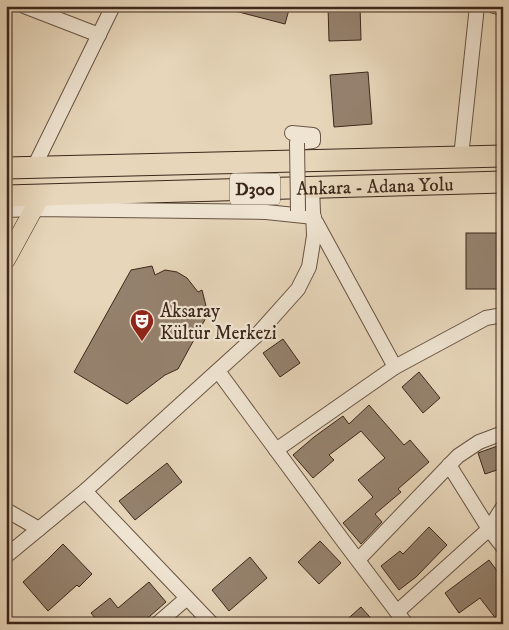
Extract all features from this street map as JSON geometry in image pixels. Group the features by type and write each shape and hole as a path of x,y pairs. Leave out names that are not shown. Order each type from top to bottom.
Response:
{"highway":[{"name":"Ankara - Adana Yolu","path":"6,168 503,156"},
{"name":"Ankara - Adana Yolu","path":"6,196 38,202 312,188 503,182"}],"main road":[{"path":"6,260 38,202"}],"street":[{"path":"24,6 99,35"},
{"path":"34,167 113,6"},
{"path":"461,157 477,6"},
{"path":"494,6 503,8"},
{"path":"266,212 268,207 298,210 294,138"},
{"path":"6,556 85,491 218,372 256,336 298,289 309,267 314,236 312,188"},
{"path":"6,210 38,202 266,212 314,218"},
{"path":"314,218 395,367"},
{"path":"276,450 395,367 486,318 503,315"},
{"path":"218,372 404,621 489,529 503,507"},
{"path":"358,560 402,512 458,456 479,442 503,433"},
{"path":"449,465 489,529 503,547"},
{"path":"85,491 212,624"},
{"path":"6,510 39,529"},
{"path":"157,624 187,598"}],"building":[{"path":"232,6 290,6 285,24 231,10"},
{"path":"328,6 360,6 361,40 329,41"},
{"path":"368,72 372,124 334,127 330,75"},
{"path":"466,233 503,233 503,289 466,289"},
{"name":"Aksaray Kültür Merkezi","path":"152,266 155,275 165,270 177,272 187,278 198,292 202,290 208,314 178,369 165,375 127,404 74,372 131,270"},
{"path":"283,339 300,363 280,377 263,353"},
{"path":"419,372 440,398 423,413 402,387"},
{"path":"369,405 404,445 410,440 429,462 398,489 401,492 375,514 382,522 361,544 343,523 373,497 358,480 385,458 361,431 329,455 334,460 313,478 293,455 343,416 349,424"},
{"path":"503,444 503,468 485,474 478,453"},
{"path":"167,463 182,482 135,520 119,501"},
{"path":"429,527 447,545 416,577 399,590 381,566 400,551 403,554"},
{"path":"320,541 341,563 319,584 298,562"},
{"path":"63,544 92,574 79,587 77,585 48,611 23,582"},
{"path":"250,557 267,578 229,611 212,590"},
{"path":"489,560 503,579 503,624 500,624 480,598 459,613 445,593"},
{"path":"149,582 166,602 141,624 100,624 91,613 110,598 118,608"},
{"path":"361,607 376,624 342,624"}],"place":[{"name":"Aksaray Kültür Merkezi","path":"142,342"}]}
